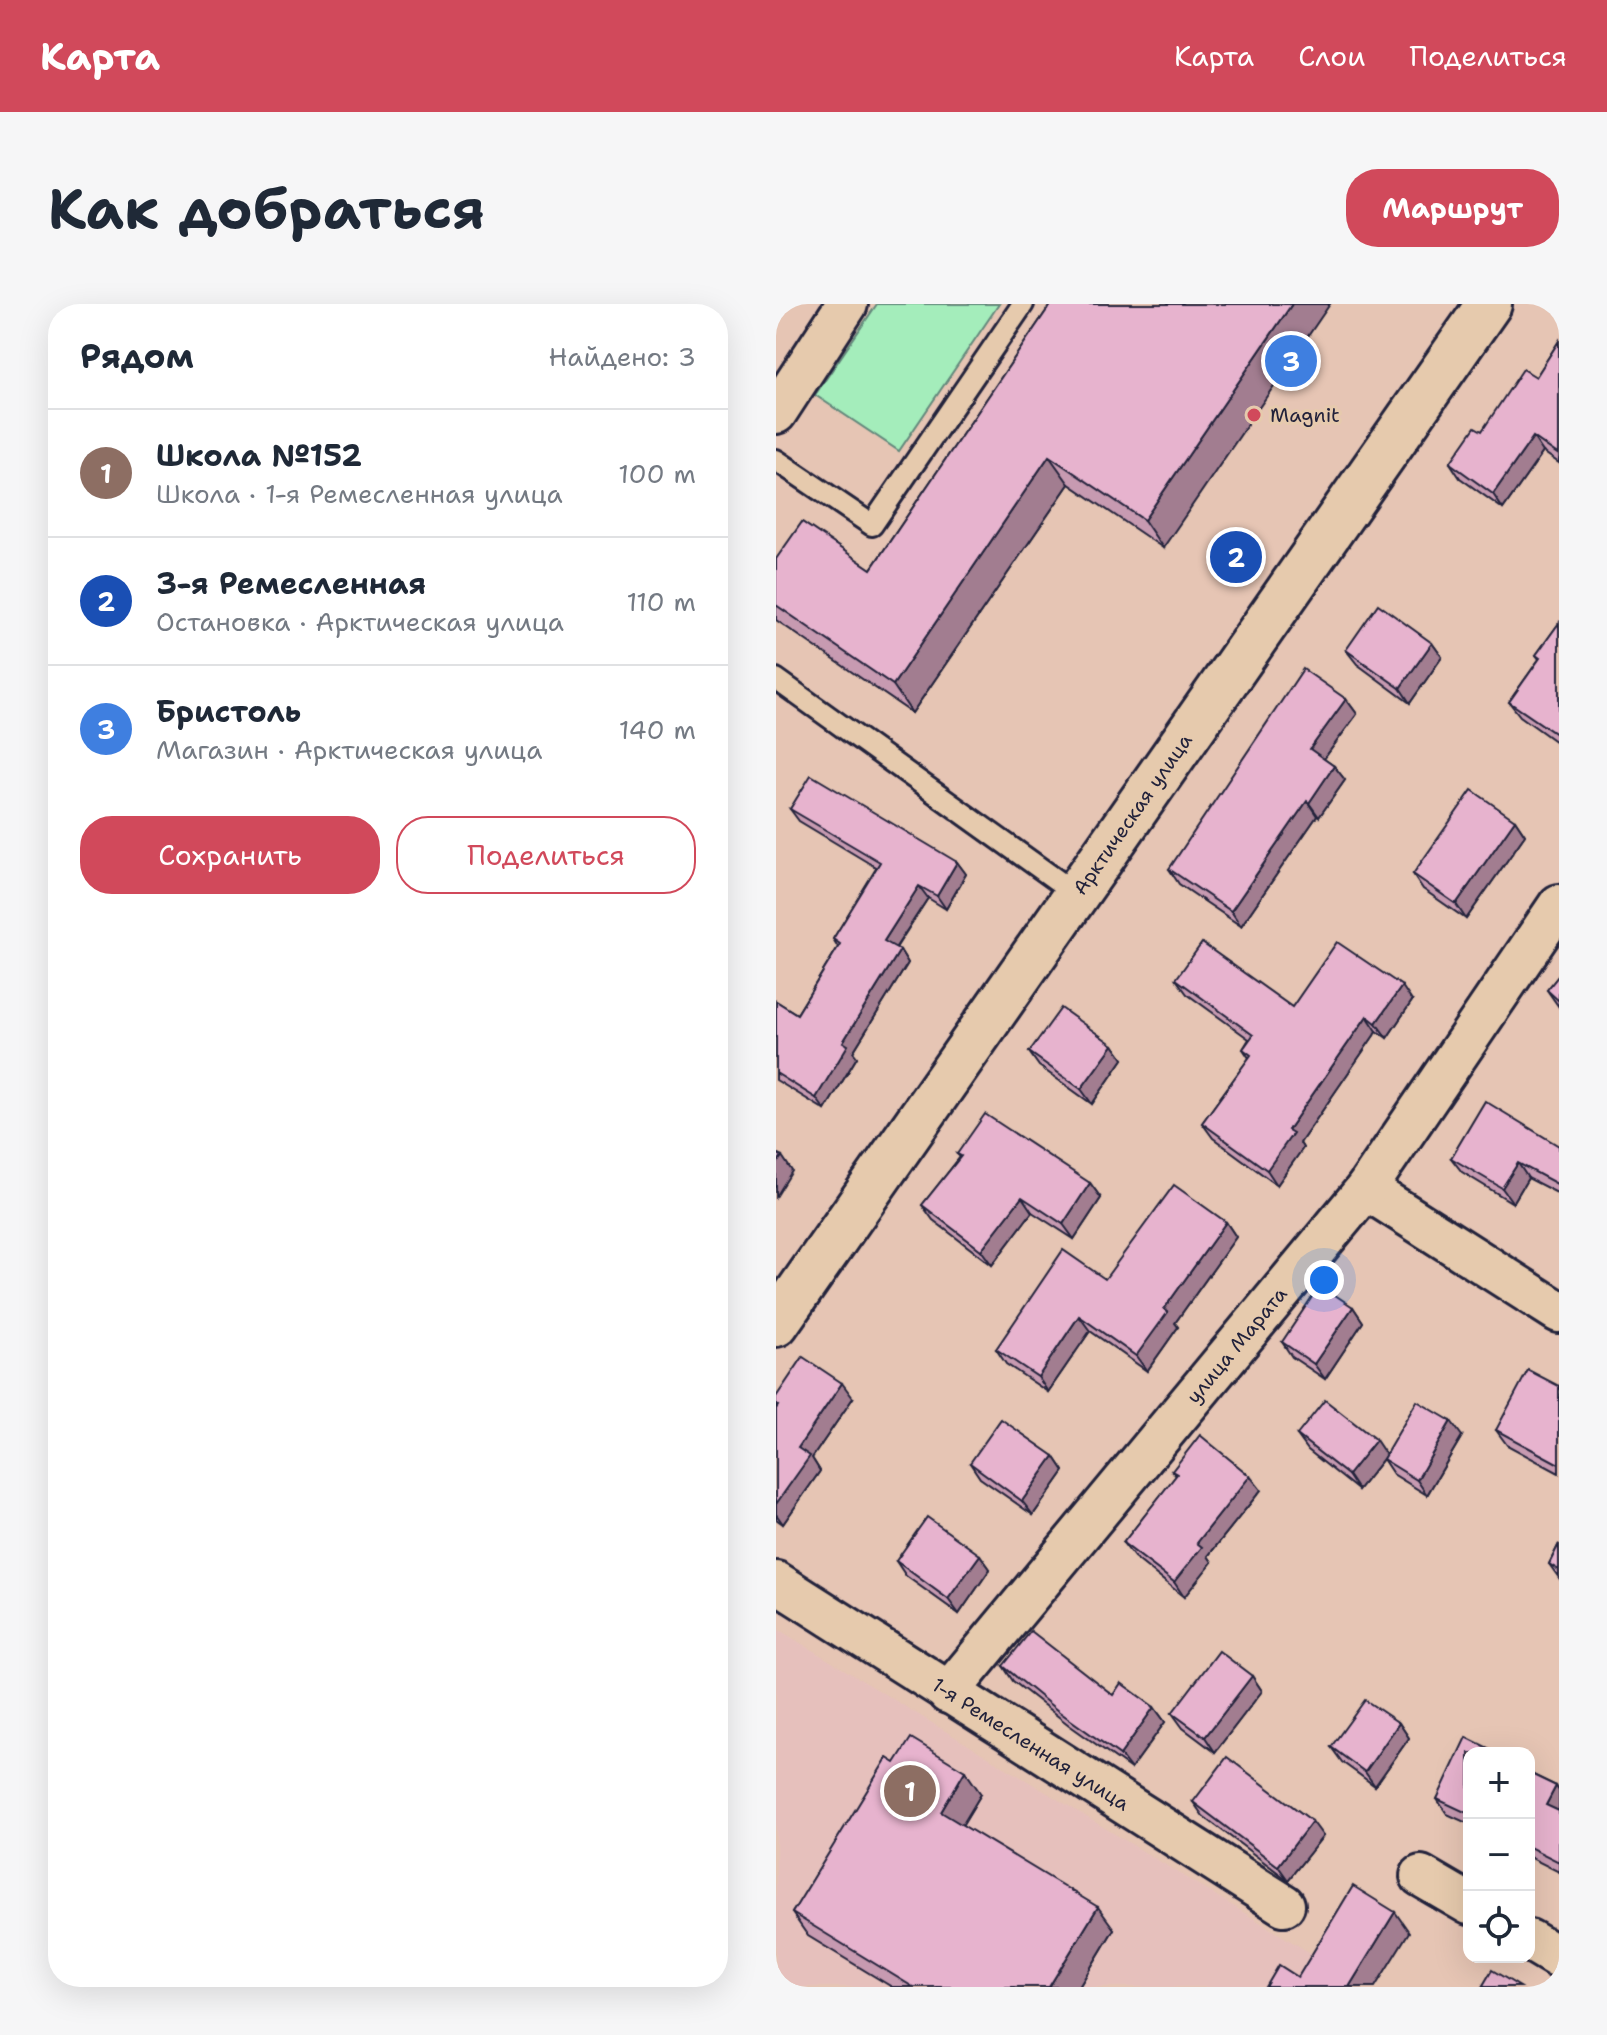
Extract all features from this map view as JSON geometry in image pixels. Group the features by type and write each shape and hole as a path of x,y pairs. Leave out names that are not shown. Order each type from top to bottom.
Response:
{"street":[{"path":"776,413 847,304"},
{"name":"Арктическая улица","path":"776,1324 1489,304"},
{"name":"улица Марата","path":"948,1693 1366,1189 1559,905"},
{"path":"1366,1189 1559,1312"},
{"name":"1-я Ремесленная улица","path":"776,1582 1284,1905"},
{"path":"1421,1876 1463,1900"},
{"path":"1535,1944 1559,1958"}],"lane":[{"path":"776,460 872,525 1023,304"},
{"path":"776,679 1076,894"}],"shaded area":[{"path":"776,1628 1312,1954 1292,1987 776,1987"}],"green space":[{"path":"877,304 999,304 899,451 815,395"}],"building":[{"path":"1051,304 1292,304 1144,520 1049,456 893,685 776,605 776,559 802,522 871,569"},
{"path":"1559,341 1559,455 1533,437 1493,494 1450,463 1475,427 1482,431 1523,369 1536,377"},
{"path":"1378,604 1432,643 1400,688 1346,650"},
{"path":"1559,623 1559,736 1509,702 1540,658 1536,655"},
{"path":"1303,669 1346,699 1310,749 1334,766 1231,911 1169,869"},
{"path":"811,775 957,862 937,896 919,886 884,941 900,950 843,1042 848,1045 816,1098 776,1073 776,1001 797,1014 840,944 833,939 880,862 790,809"},
{"path":"1472,790 1515,820 1456,904 1413,874"},
{"path":"1337,942 1402,986 1376,1023 1367,1016 1288,1130 1293,1133 1267,1170 1202,1123 1251,1055 1243,1049 1253,1035 1176,979 1202,943 1292,1007"},
{"path":"1559,975 1559,1001 1547,990"},
{"path":"1061,1008 1113,1045 1081,1089 1029,1052"},
{"path":"1485,1101 1559,1146 1559,1185 1518,1163 1502,1188 1451,1158"},
{"path":"985,1114 1090,1183 1063,1224 1022,1197 981,1250 922,1205 961,1156 957,1154"},
{"path":"1174,1185 1226,1222 1164,1309 1168,1312 1136,1356 1079,1316 1038,1377 996,1349 1063,1250 1105,1279"},
{"path":"1320,1285 1353,1307 1314,1364 1282,1342"},
{"path":"803,1357 842,1383 798,1448 810,1456 776,1504 776,1397"},
{"path":"1528,1370 1559,1386 1559,1464 1496,1430"},
{"path":"1325,1400 1376,1440 1348,1475 1297,1435"},
{"path":"1417,1401 1451,1421 1417,1480 1383,1459"},
{"path":"1001,1419 1054,1456 1022,1501 970,1463"},
{"path":"1200,1435 1250,1476 1197,1543 1202,1547 1174,1582 1123,1543 1177,1474 1172,1471"},
{"path":"927,1517 980,1555 948,1599 896,1561"},
{"path":"1559,1544 1559,1570 1549,1564"},
{"path":"1031,1631 1113,1695 1121,1683 1154,1707 1120,1755 1058,1711 1003,1666"},
{"path":"1219,1651 1252,1676 1205,1737 1172,1713"},
{"path":"1365,1700 1399,1723 1365,1772 1331,1747"},
{"path":"1466,1737 1486,1747 1463,1747 1463,1811 1437,1799"},
{"path":"911,1738 965,1771 941,1812 1098,1907 1049,1987 913,1987 792,1913 887,1758 895,1763"},
{"path":"1227,1757 1312,1821 1278,1866 1193,1802"},
{"path":"1535,1776 1556,1786 1546,1805 1559,1811 1559,1862 1535,1850"},
{"path":"1353,1886 1395,1912 1349,1987 1266,1987 1279,1965 1298,1977"},
{"path":"1492,1970 1520,1987 1482,1987"}],"place":[{"name":"Бристоль","path":"1291,361"},
{"name":"Magnit","path":"1254,415"},
{"name":"3-я Ремесленная","path":"1236,557"},
{"name":"Школа №152","path":"910,1791"}]}
